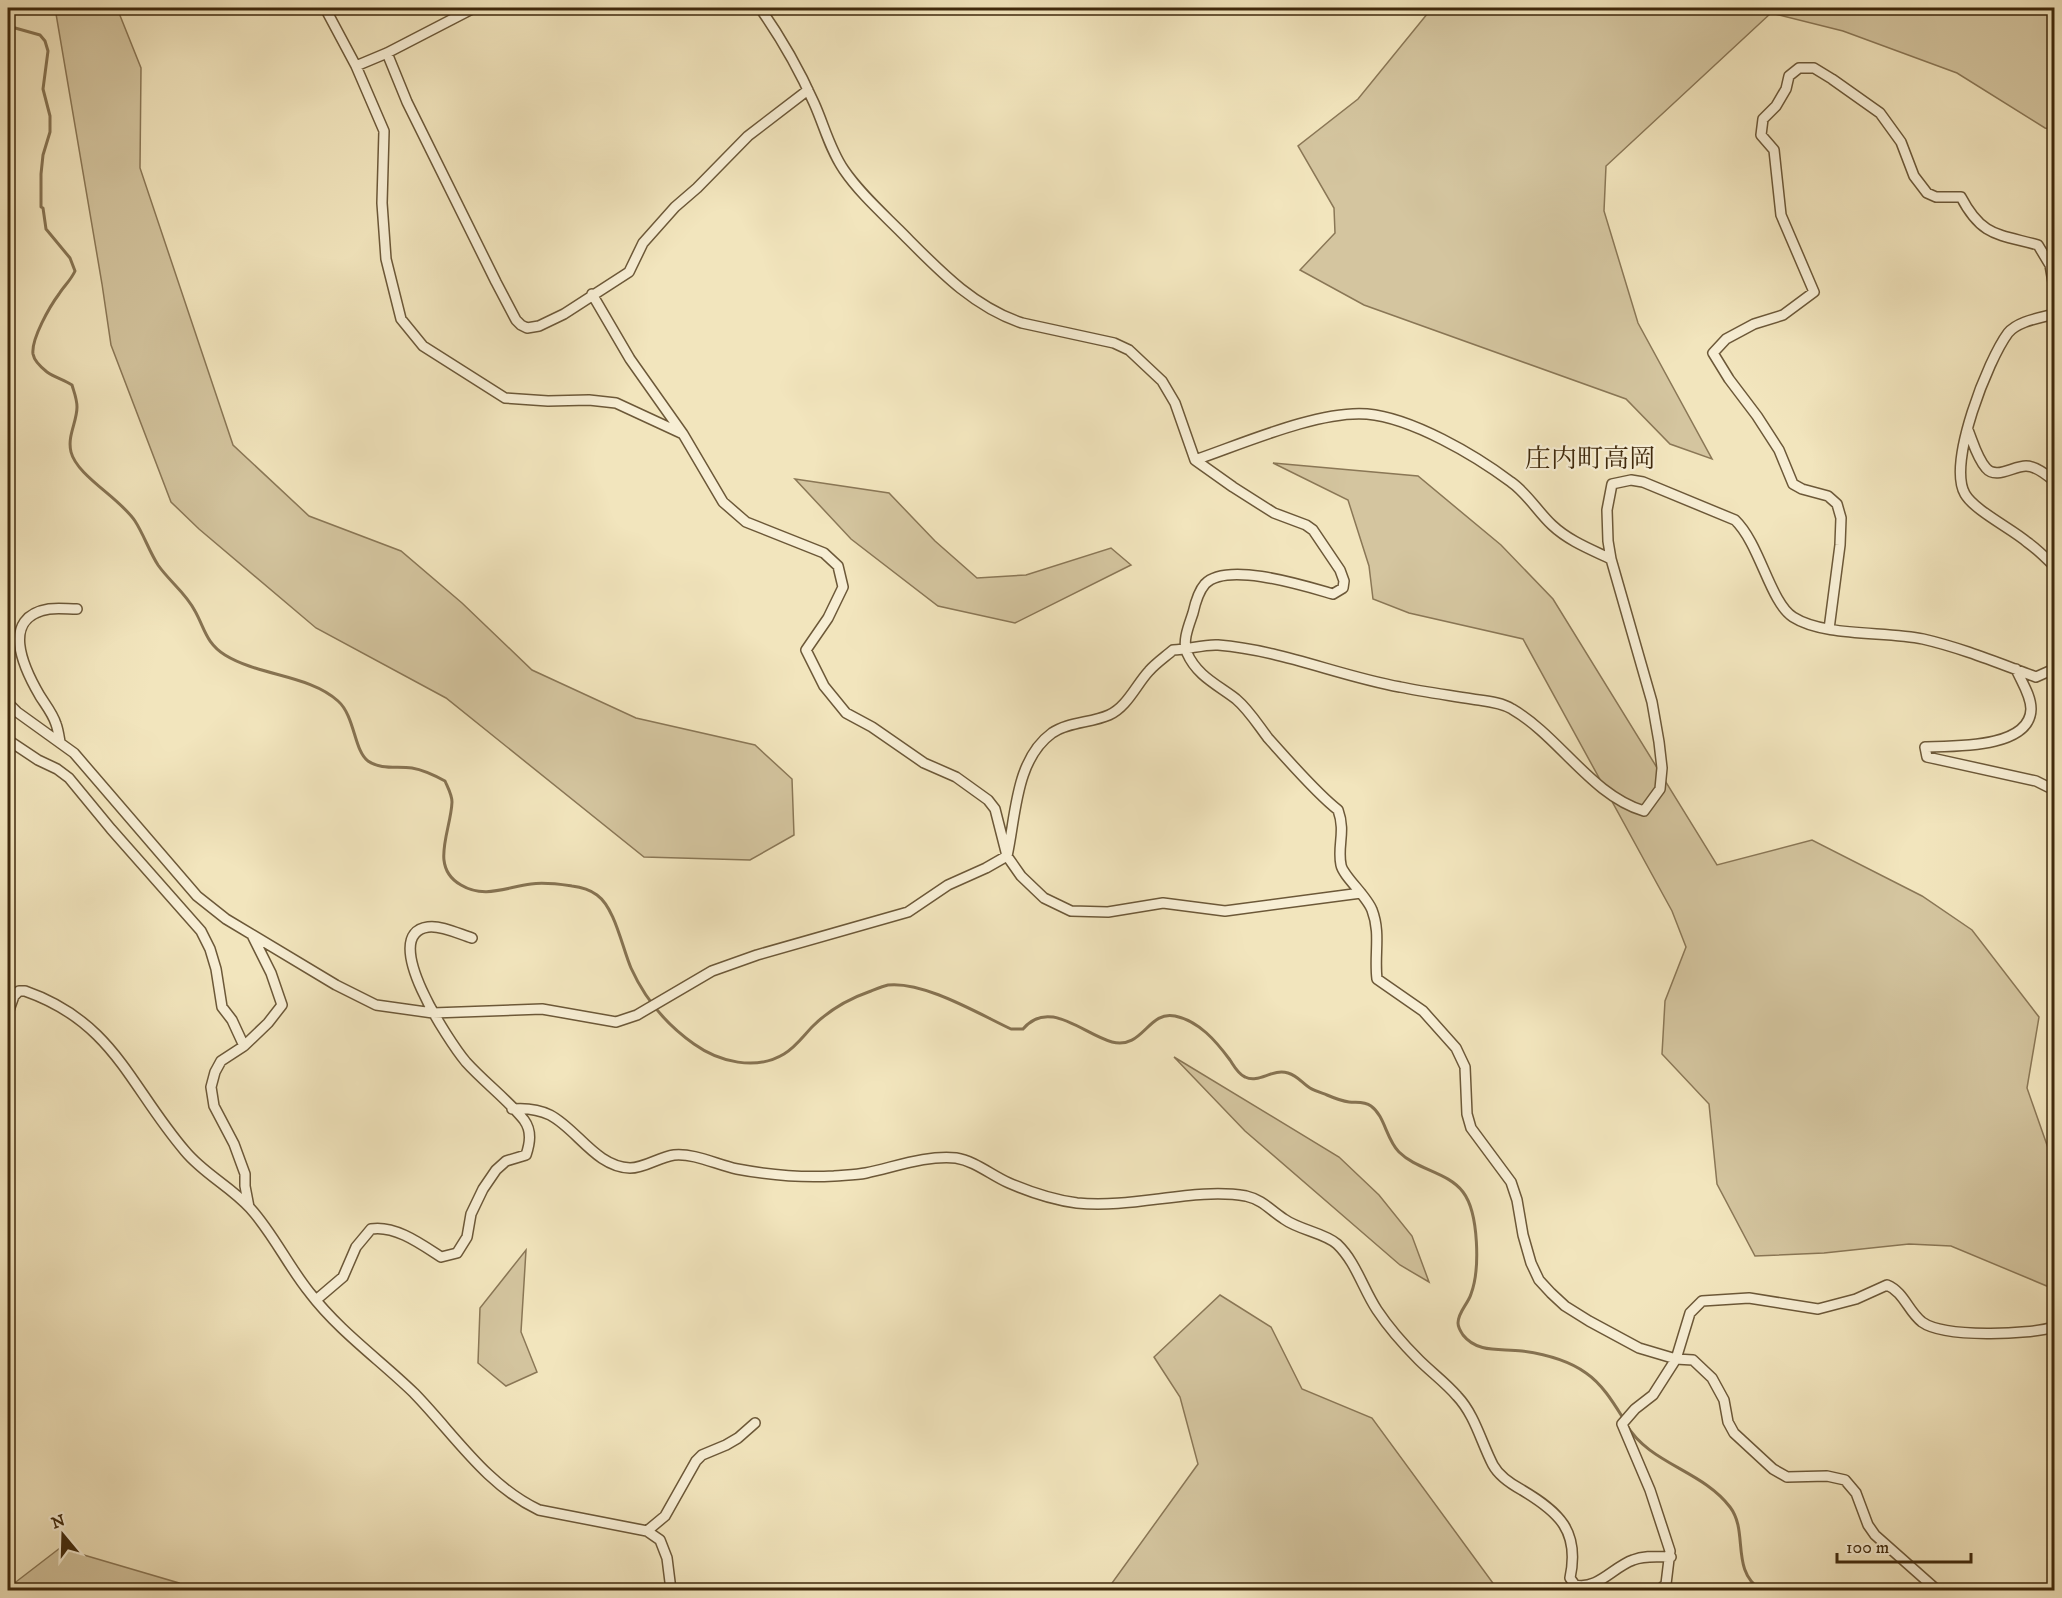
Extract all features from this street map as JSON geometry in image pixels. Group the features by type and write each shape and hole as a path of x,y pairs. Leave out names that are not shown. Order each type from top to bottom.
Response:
{"street":[{"path":"325,8 356,66 384,131 382,203 386,259 402,320 423,346 504,398 616,403 683,434"},
{"path":"356,66 387,53 474,8"},
{"path":"760,8 794,60 844,170 874,206 925,256 962,291 1007,318 1114,343 1129,350 1162,381 1175,403 1195,460 1233,488 1274,513 1313,530 1340,570 1344,581 1343,588 1333,594 1276,578 1253,575 1220,576 1206,583 1200,593 1187,634 1186,650 1194,666 1209,681 1237,700 1268,737 1338,810 1342,823 1341,867 1372,908 1377,927 1377,979 1423,1011 1456,1048 1465,1067 1467,1114 1471,1128 1511,1182 1517,1200 1523,1235 1531,1263 1539,1280 1565,1306 1639,1348 1676,1359 1693,1360 1712,1378 1724,1400 1728,1422 1734,1433 1773,1469 1787,1477 1827,1476 1845,1480 1856,1493 1868,1525 1875,1535 1936,1590"},
{"path":"387,53 407,102 496,282 521,325 527,328 539,326 564,314 591,294 629,272 643,243 675,207 748,136 808,90"},
{"path":"1829,628 1840,545 1841,518 1837,504 1828,496 1802,489 1793,484 1779,450 1757,416 1729,380 1713,353 1726,339 1754,324 1783,315 1815,292 1781,215 1774,150 1761,135 1763,119 1776,106 1786,89 1789,76 1800,68 1814,68 1880,113 1900,141 1914,176 1927,193 1936,197 1961,196 1979,223 1994,234 2038,245 2050,265 2055,288"},
{"path":"591,294 630,359 683,434 723,502 746,522 824,553 838,566 843,587 828,618 806,650 824,686 846,713 872,727 924,763 956,777 988,800 995,809 1007,856 1021,876 1044,898 1071,911 1108,912 1163,903 1225,911 1361,893"},
{"path":"2055,314 2022,324 2009,333 1992,360 1972,410 1962,460 1961,479 1965,494 1973,503 2027,542 2055,566"},
{"path":"1195,460 1296,425 1322,419 1366,414 1383,417 1419,429 1471,456 1513,483 1552,525 1573,542 1611,559"},
{"path":"1968,430 1987,470 1996,473 2026,466 2045,473 2055,481"},
{"path":"8,703 74,753 197,896 225,920 253,938 336,985 376,1005 433,1012 542,1009 616,1022 637,1015 712,971 757,955 908,912 948,885 1007,856 1018,796 1026,767 1033,754 1052,733 1109,715 1123,704 1149,671 1173,650 1216,645 1271,653 1397,687 1510,707 1535,725 1612,796 1630,807 1644,811 1660,789 1662,768 1652,702 1611,559 1607,510 1612,484 1631,480 1654,485 1735,520 1757,551 1774,592 1785,609 1804,623 1921,639 1961,649 2036,677 2055,669"},
{"path":"60,742 56,723 22,661 16,634 22,622 29,616 48,609 77,609"},
{"path":"2016,669 2028,695 2031,710 2024,726 2010,737 1990,743 1925,747 1927,756 2036,781 2055,790"},
{"path":"8,740 57,768 69,778 201,931 216,969 222,1007 232,1020 244,1046"},
{"path":"316,1300 343,1277 356,1247 371,1229 381,1227 418,1243 441,1257 457,1253 467,1237 471,1214 483,1189 496,1170 506,1161 526,1155 531,1142 525,1122 465,1060 433,1012 417,979 411,951 412,936 417,930 430,926 472,938"},
{"path":"250,1208 245,1174 234,1144 214,1106 212,1087 215,1072 221,1060 244,1046 268,1023 282,1005 271,973 253,938"},
{"path":"8,1012 14,996 19,991 26,991 67,1010 98,1033 130,1073 185,1152 208,1175 250,1208 316,1300 415,1394 477,1464 526,1504 539,1510 648,1531 660,1540 667,1558 672,1590"},
{"path":"512,1109 525,1108 550,1115 602,1158 620,1167 634,1168 674,1155 702,1159 735,1169 797,1178 861,1174 930,1159 955,1158 969,1161 1008,1183 1035,1193 1077,1203 1124,1204 1201,1195 1243,1196 1261,1200 1284,1220 1334,1241 1350,1260 1376,1308 1390,1327 1417,1358 1458,1396 1471,1414 1495,1469 1511,1483 1559,1516 1570,1536 1574,1550 1570,1578 1575,1585 1584,1587 1603,1579 1630,1561 1641,1557 1671,1557"},
{"path":"1659,1590 1666,1584 1671,1557 1669,1545 1650,1490 1622,1424 1635,1408 1653,1395 1676,1359 1690,1313 1702,1301 1749,1298 1818,1309 1856,1299 1887,1285 1896,1289 1922,1322 1944,1330 2018,1333 2055,1327"},
{"path":"648,1531 664,1516 696,1461 702,1455 726,1445 755,1423"}],"shaded area":[{"path":"55,8 117,8 141,68 140,168 233,445 309,516 401,551 462,603 532,670 636,718 755,745 792,779 794,835 750,860 644,857 446,698 316,628 199,529 171,502 111,345"},
{"path":"1432,8 2054,8 2054,130 2045,128 1957,73 1843,31 1771,13 1606,166 1604,211 1638,323 1712,459 1670,444 1626,399 1364,305 1300,270 1335,233 1334,208 1298,146 1358,99"},
{"path":"1273,463 1418,476 1501,545 1553,599 1717,865 1812,840 1922,896 1972,930 2039,1017 2027,1088 2054,1165 2054,1289 1951,1246 1909,1244 1824,1253 1755,1256 1717,1184 1709,1104 1662,1054 1665,1001 1686,947 1672,911 1523,639 1409,613 1373,599 1369,566 1348,500"},
{"path":"795,479 889,493 935,541 977,578 1026,575 1111,548 1131,565 1015,623 938,606 851,539"},
{"path":"1174,1057 1339,1157 1379,1195 1412,1236 1429,1282 1400,1265 1245,1131"},
{"path":"526,1250 521,1332 537,1372 506,1386 478,1363 480,1308"},
{"path":"1220,1295 1271,1327 1302,1389 1372,1418 1498,1590 1107,1590 1198,1464 1180,1397 1154,1357"},
{"path":"60,1548 179,1583 184,1590 8,1590"}],"waterway":[{"path":"8,26 40,35 48,51 43,89 50,116 50,132 43,155 41,207 46,229 70,258 75,271 55,299 42,323 35,340 33,354 47,372 72,385 77,407 70,446 75,461 81,470 120,504 135,521 158,565 191,605 214,646 238,662 326,692 344,707 363,756 373,764 416,769 445,781 452,802 444,858 446,869 451,877 461,885 478,891 496,891 546,883 579,887 594,893 609,909 631,968 658,1011 694,1044 726,1060 762,1062 784,1054 819,1020 840,1005 888,985 902,985 934,993 1011,1029 1023,1029 1033,1020 1055,1017 1112,1042 1122,1043 1131,1040 1158,1019 1166,1016 1175,1016 1192,1022 1219,1046 1238,1072 1245,1077 1255,1079 1276,1072 1288,1073 1316,1091 1343,1101 1368,1104 1376,1110 1399,1152 1414,1163 1457,1185 1468,1201 1475,1227 1477,1257 1471,1294 1458,1319 1458,1326 1463,1335 1483,1348 1539,1354 1571,1364 1597,1382 1623,1418"},
{"path":"1626,1424 1648,1449 1705,1484 1730,1507 1736,1517 1746,1572 1761,1590"}],"district":[{"name":"庄内町高岡","path":"1590,459"}]}
